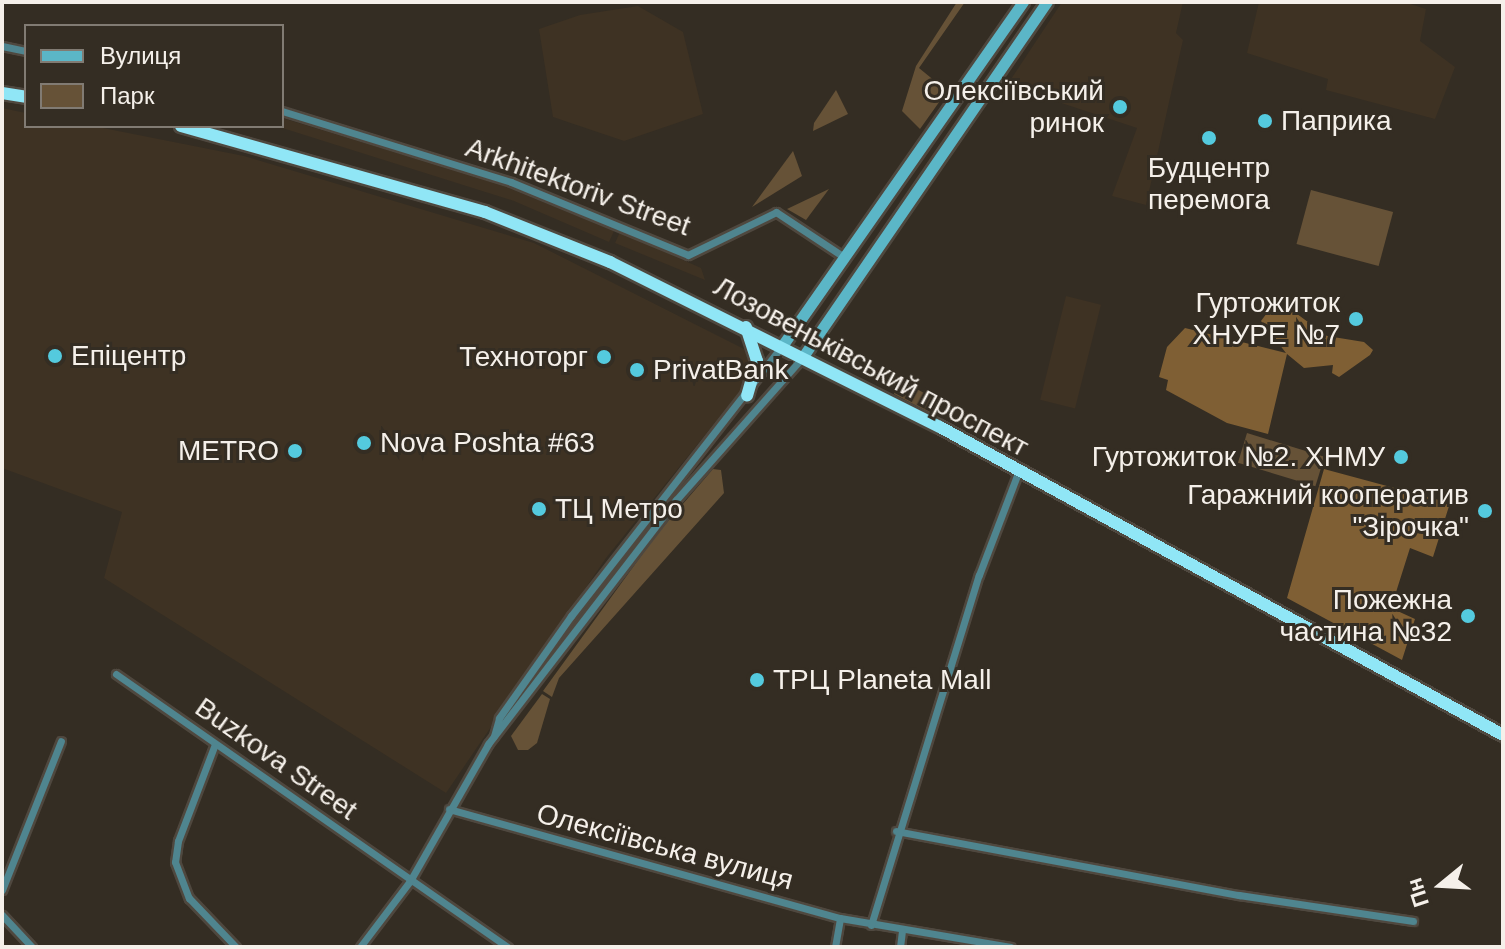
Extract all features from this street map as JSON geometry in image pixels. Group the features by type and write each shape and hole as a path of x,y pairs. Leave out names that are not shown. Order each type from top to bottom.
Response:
{"highway":[{"path":"2,93 24,97"},
{"name":"Лозовеньківський проспект","path":"188,128 522,224 746,327 1019,470 1503,735"},
{"path":"746,327 757,361 747,396"}],"main road":[{"path":"782,346 1023,2"},
{"path":"802,358 952,135 1047,2"}],"street":[{"path":"2,46 24,51"},
{"name":"Arkhitektoriv Street","path":"284,112 511,182 688,255 776,212 844,257"},
{"path":"494,736 499,718 571,616 747,396 782,346"},
{"path":"360,947 410,881 494,736 724,445 802,358"},
{"path":"712,437 724,445"},
{"path":"871,925 896,831 979,575 1019,470"},
{"name":"Buzkova Street","path":"116,674 508,947"},
{"path":"2,890 61,741"},
{"path":"215,744 178,841 175,862 189,898 236,947"},
{"name":"Олексіївська вулиця","path":"449,809 840,918 902,931 1011,947"},
{"path":"896,831 1413,921"},
{"path":"2,915 32,947"},
{"path":"835,947 840,918"},
{"path":"900,947 902,931"}],"shaded area":[{"name":"Олексіївський ринок","path":"1062,2 1183,2 1176,33 1183,40 1146,205 1112,196 1137,128 1007,85"},
{"path":"1259,2 1404,2 1426,9 1420,41 1455,67 1435,119 1326,90 1328,79 1247,53"},
{"path":"638,6 683,32 703,114 624,141 553,117 539,29 580,15"},
{"path":"2,108 24,113 24,128 103,128 244,156 534,243 746,350 751,361 746,384 606,558 446,793 104,578 122,512 2,468"},
{"path":"284,119 494,182 614,231 609,242 514,201 282,128"},
{"path":"620,232 701,268 705,280 615,243"},
{"path":"1066,296 1101,305 1075,409 1040,400"},
{"path":"1273,305 1293,311 1327,336 1364,342 1373,350 1339,377 1332,373 1333,365 1304,368 1287,354 1268,434 1227,423 1166,390 1168,380 1159,377 1167,347 1185,328 1286,353 1261,321"},
{"path":"1324,469 1450,503 1433,557 1410,548 1391,608 1415,619 1402,660 1287,598"}],"green space":[{"path":"957,2 965,2 919,68 947,91 920,129 902,111 916,66"},
{"path":"836,90 848,114 813,131 814,123"},
{"path":"793,151 802,176 752,207"},
{"path":"829,189 806,220 787,209"},
{"path":"1311,190 1393,212 1379,266 1297,244"},
{"path":"907,384 932,397 934,415 894,394 896,385"},
{"path":"1247,433 1324,457 1315,486 1238,463"},
{"path":"702,457 608,581 606,579 648,523"},
{"path":"713,469 721,470 724,493 559,678 552,697 543,691 657,534"},
{"path":"542,694 550,699 537,743 528,750 518,750 511,736"}],"place":[{"name":"Олексіївський ринок","path":"1120,107"},
{"name":"Паприка","path":"1265,121"},
{"name":"Будцентр перемога","path":"1209,138"},
{"name":"Гуртожиток ХНУРЕ №7","path":"1356,319"},
{"name":"Епіцентр","path":"55,356"},
{"name":"Техноторг","path":"604,357"},
{"name":"PrivatBank","path":"637,370"},
{"name":"Nova Poshta #63","path":"364,443"},
{"name":"METRO","path":"295,451"},
{"name":"Гуртожиток №2. ХНМУ","path":"1401,457"},
{"name":"ТЦ Метро","path":"539,509"},
{"name":"Гаражний кооператив \"Зірочка\"","path":"1485,511"},
{"name":"Пожежна частина №32","path":"1468,616"},
{"name":"ТРЦ Planeta Mall","path":"757,680"}]}
